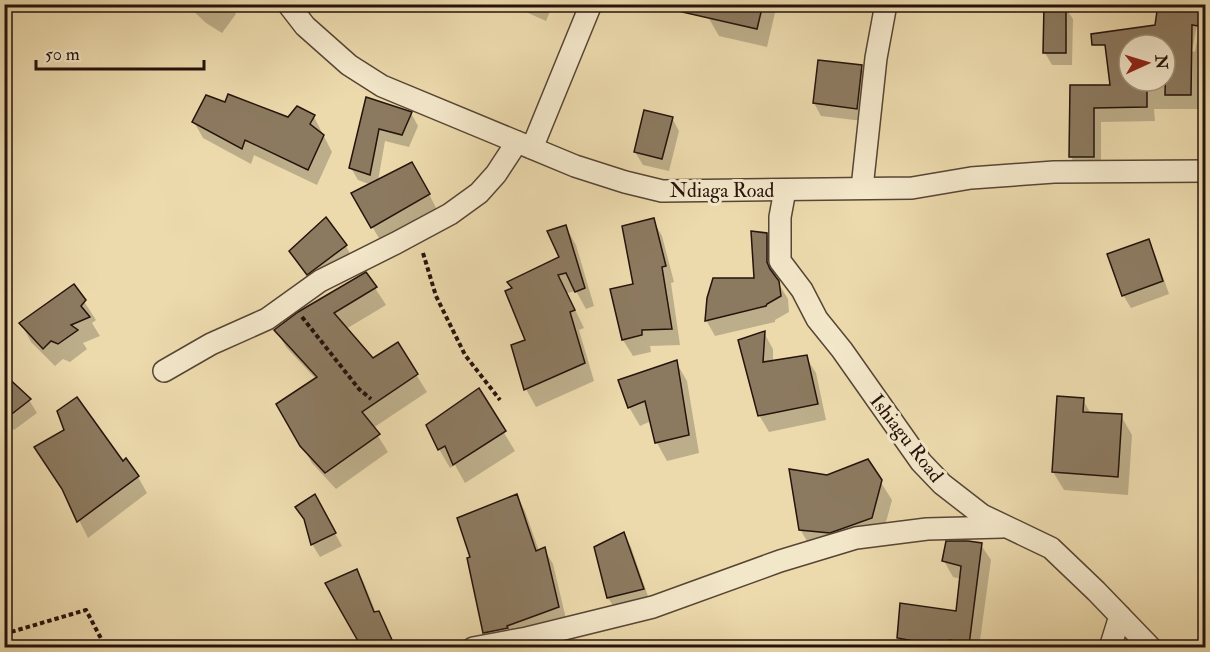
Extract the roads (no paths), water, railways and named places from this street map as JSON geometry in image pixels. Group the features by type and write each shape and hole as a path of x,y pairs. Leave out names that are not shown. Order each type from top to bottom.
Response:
{"street":[{"name":"Ndiaga Road","path":"288,4 305,26 340,57 382,86 575,166 662,191 912,188 971,178 1054,172 1206,171"},
{"path":"164,371 211,344 253,327 320,281 450,214 479,193 525,145 591,4"},
{"path":"862,188 876,58 885,4"},
{"name":"Ishiagu Road","path":"785,190 780,217 780,261 802,290 817,319 843,350 921,462 942,484 982,515 1051,548 1150,648"},
{"path":"473,648 527,638 653,607 780,561 856,538 927,529 1007,527"},
{"path":"1110,648 1120,616"}]}
